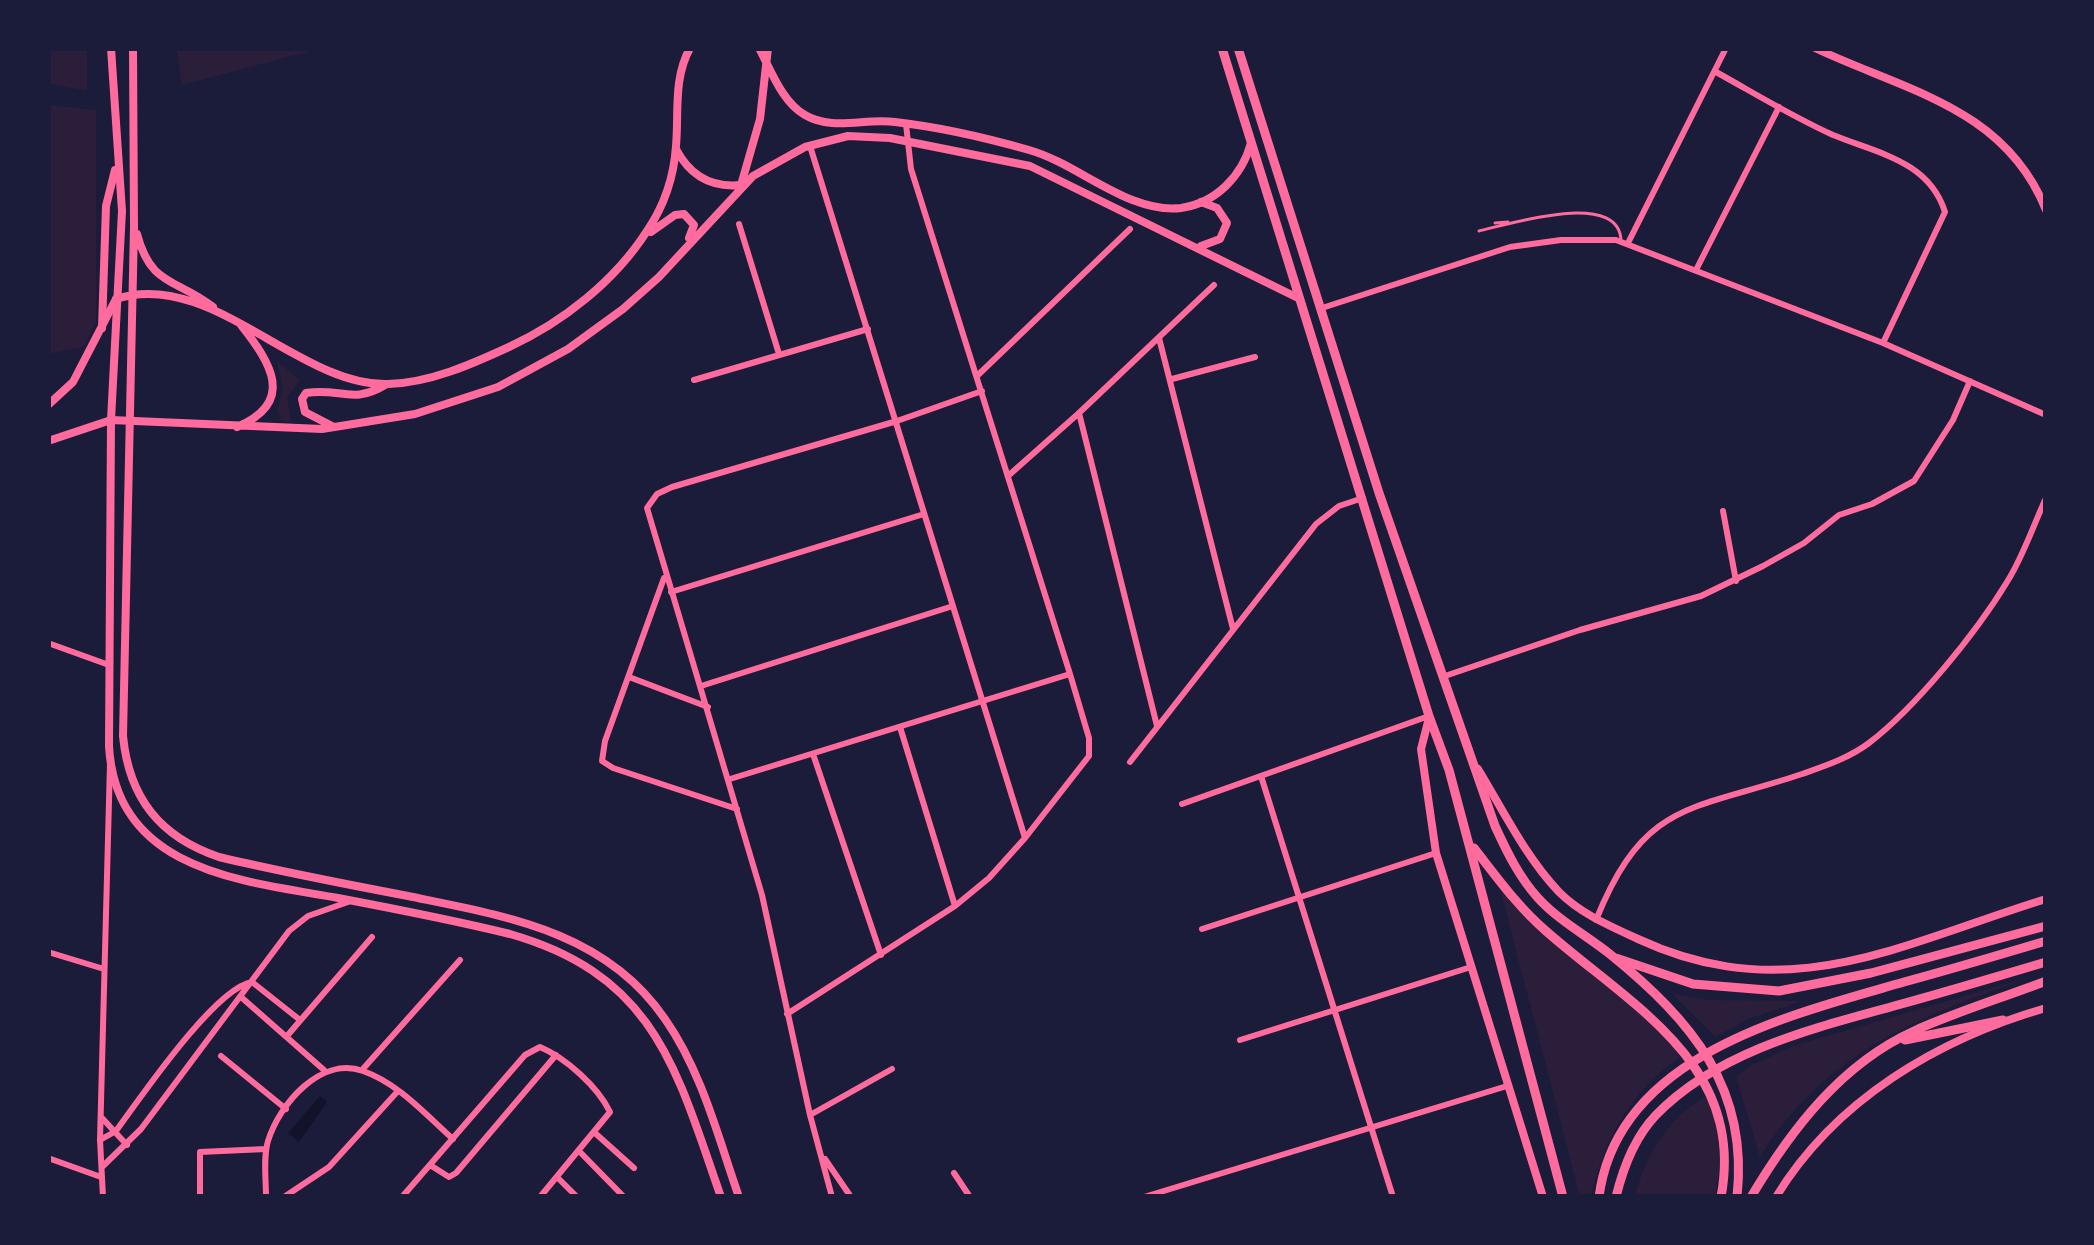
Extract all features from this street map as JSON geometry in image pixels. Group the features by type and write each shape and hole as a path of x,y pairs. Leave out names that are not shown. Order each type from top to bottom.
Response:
{"main road":[{"path":"111,48 122,212 111,419 110,763 117,788 131,814 153,838 182,861 220,876 526,938 565,954 610,982 636,1007 664,1047 721,1197"},
{"path":"133,48 123,736 128,773 143,805 165,829 196,850 520,919 590,949 647,996 677,1037 739,1197"},
{"path":"634,250 661,207 676,149 678,85 690,48"},
{"path":"759,48 790,103 811,118 906,124 1028,149 1144,204 1167,208 1201,202 1230,183 1244,164 1251,142"},
{"path":"741,185 760,119 768,48"},
{"path":"1222,48 1470,843 1563,1197"},
{"path":"1238,48 1372,474 1495,826 1525,880 1551,911 1612,956 1687,1031 1718,1074 1740,1142 1737,1197"},
{"path":"1815,48 1953,105 2011,156 2044,195 2046,210"},
{"path":"48,441 111,419 129,418 236,428 340,428 415,414 507,383 589,335 659,277 741,185 809,146 863,136 1030,166 1300,299"},
{"path":"676,149 703,179 741,185"},
{"path":"102,328 106,206 117,163"},
{"path":"1200,247 1220,239 1227,223 1216,208 1201,202"},
{"path":"340,428 310,417 303,408 304,395 319,391 355,398 387,385 430,377 517,344 580,304 658,225 675,215 692,219 692,232 659,277"},
{"path":"134,226 154,273 329,371 387,385"},
{"path":"116,298 178,299 219,311"},
{"path":"48,405 68,389 116,298"},
{"path":"236,428 260,416 271,401 274,386 266,360 238,321"},
{"path":"1357,479 1372,474"},
{"path":"1429,716 1421,749 1436,853 1543,1197"},
{"path":"1469,754 1562,895 1596,920 1672,955 1738,971 1815,968 1891,950 2045,897"},
{"path":"1470,843 1538,925 1644,1012 1698,1071 1724,1127 1721,1197"},
{"path":"1612,956 1693,984 1779,991 1871,973 2046,926"},
{"path":"1598,1197 1608,1159 1631,1117 1687,1066 1794,1015 2046,941"},
{"path":"1616,1197 1629,1155 1650,1122 1708,1076 1792,1036 2046,962"},
{"path":"1751,1197 1809,1112 1852,1070 1911,1032 2046,982"},
{"path":"1894,1043 2046,1008"},
{"path":"1775,1197 1792,1170 1842,1114 1917,1063 2003,1021"}],"street":[{"path":"1624,242 1726,48"},
{"path":"1716,72 1834,135 1884,152 1919,173 1940,195 1945,212 1883,343"},
{"path":"1696,271 1779,107"},
{"path":"788,1014 955,906 989,878 1089,756 1089,738 1070,674 919,195 906,124"},
{"path":"809,146 1025,838"},
{"path":"739,224 779,353"},
{"path":"978,375 1130,229"},
{"path":"1322,308 1510,247 1561,240 1624,242 1883,343 2046,415"},
{"path":"1008,476 1214,285"},
{"path":"694,380 868,329"},
{"path":"1159,338 1233,629"},
{"path":"1172,379 1255,357"},
{"path":"1442,676 1701,596 1804,543 1839,515 1914,482 1953,420 1970,381"},
{"path":"48,390 68,389"},
{"path":"832,1197 809,1115 762,895 647,508 657,494 672,487 982,391"},
{"path":"1079,413 1157,726"},
{"path":"1130,762 1322,517 1363,498"},
{"path":"1596,920 1624,860 1653,828 1688,809 1834,763 1867,745 1908,708 2007,582 2046,499"},
{"path":"1723,511 1736,580"},
{"path":"671,592 925,514"},
{"path":"665,575 602,761 737,809"},
{"path":"701,686 953,606"},
{"path":"48,643 109,665"},
{"path":"730,779 1070,674"},
{"path":"629,677 708,706"},
{"path":"1182,804 1429,716"},
{"path":"901,727 955,906"},
{"path":"813,754 881,956"},
{"path":"103,1197 100,1140 110,763"},
{"path":"1261,776 1393,1197"},
{"path":"1202,929 1436,853"},
{"path":"102,1167 127,1145 298,923 320,910 353,901"},
{"path":"287,1036 372,937"},
{"path":"48,952 104,969"},
{"path":"362,1070 460,960"},
{"path":"1240,1040 1471,967"},
{"path":"100,1140 116,1131 204,1018 232,989 252,982"},
{"path":"252,982 300,1020"},
{"path":"232,989 323,1070"},
{"path":"401,1197 529,1051 540,1047 556,1055 608,1106 609,1115 540,1197"},
{"path":"430,1165 449,1177 455,1173 556,1055"},
{"path":"220,1056 286,1109"},
{"path":"809,1115 892,1069"},
{"path":"266,1197 266,1149 286,1109 323,1070 362,1070 398,1091 453,1138"},
{"path":"1144,1197 1507,1086"},
{"path":"284,1197 329,1167 398,1091"},
{"path":"102,1118 127,1145"},
{"path":"595,1133 634,1168"},
{"path":"200,1197 200,1152 266,1149"},
{"path":"819,1151 850,1197"},
{"path":"580,1152 624,1197"},
{"path":"48,1158 103,1177"},
{"path":"954,1173 970,1197"},
{"path":"557,1177 577,1197"}],"lane":[{"path":"1495,223 1583,212 1614,222 1624,242"},
{"path":"1479,231 1522,221"}],"shaded area":[{"path":"48,48 87,48 87,91 48,83"},
{"path":"176,48 322,48 182,85"},
{"path":"48,105 96,110 96,322 84,347 48,354"},
{"path":"277,361 300,380 287,397 291,422 281,420 277,411 283,390"},
{"path":"1498,881 1673,1043 1680,1057 1647,1085 1622,1118 1591,1197 1580,1197"},
{"path":"2030,977 1913,1024 1845,1064 1786,1121 1760,1157 1736,1076 1752,1065 1796,1045"},
{"path":"1673,994 1708,1000 1802,1001 1748,1019 1716,1037"},
{"path":"1706,1095 1720,1145 1715,1197 1635,1197 1660,1139"},
{"path":"320,1096 327,1102 299,1142 288,1133"}]}
